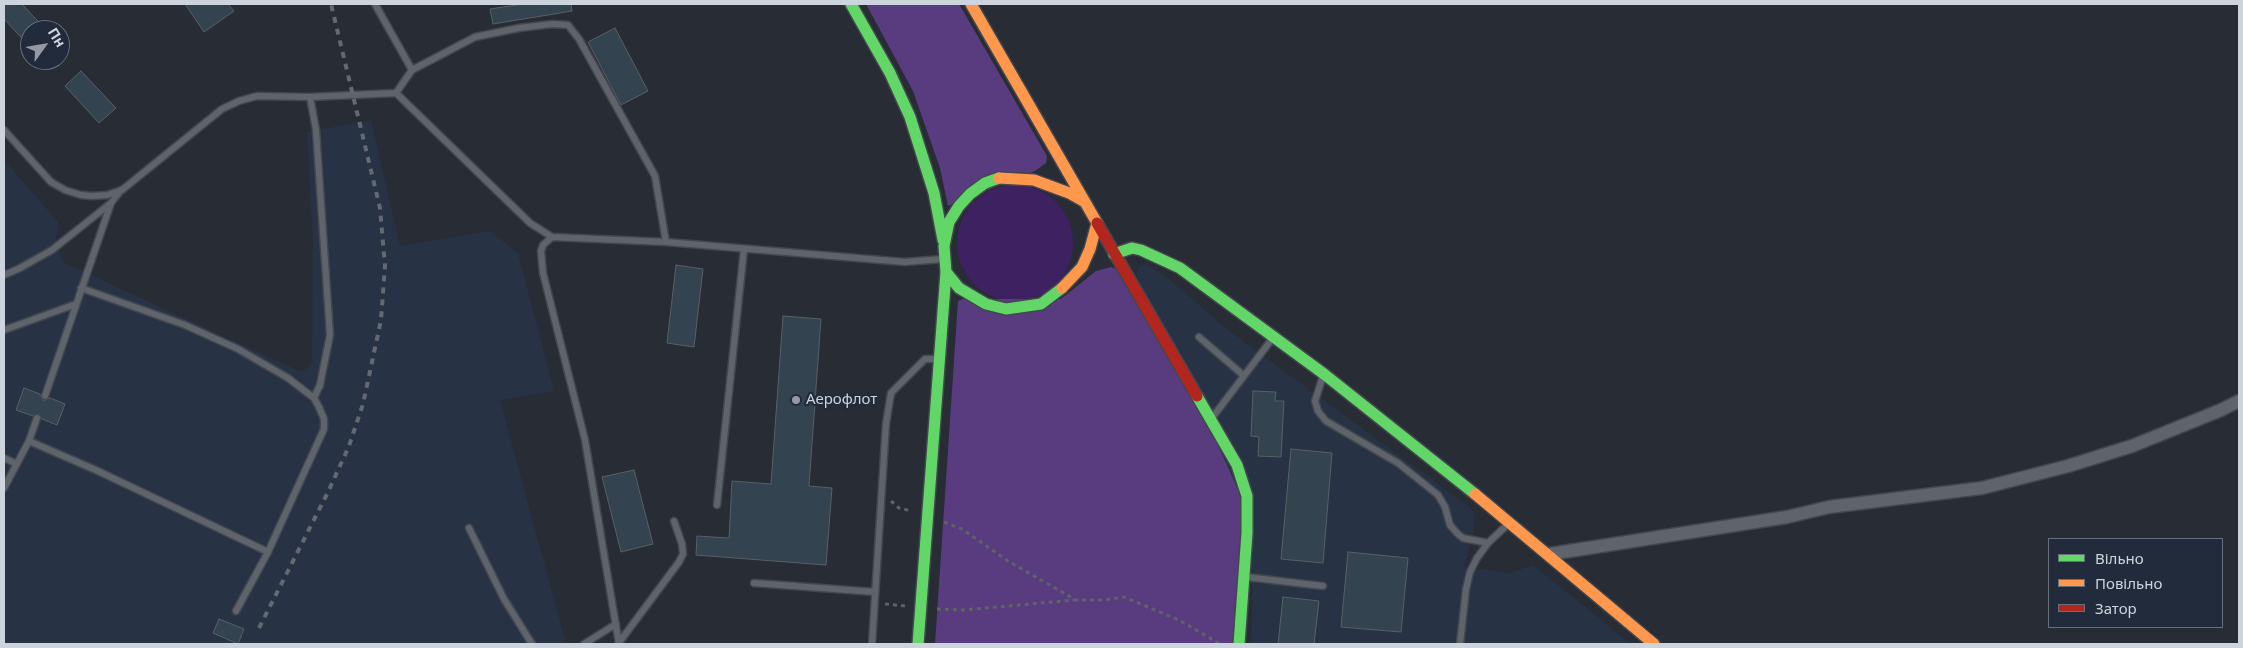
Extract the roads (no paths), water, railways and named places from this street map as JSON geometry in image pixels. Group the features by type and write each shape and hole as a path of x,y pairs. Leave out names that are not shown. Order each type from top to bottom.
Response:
{"main road":[{"path":"851,4 890,73 910,117 934,192 944,246 946,272 941,359 918,644"},
{"path":"971,4 1237,465 1246,496 1248,533 1239,644"},
{"path":"944,246 949,222 959,206 985,183 999,178 1034,180 1052,186 1085,202"},
{"path":"946,272 959,288 986,304 1006,309 1041,304 1071,282 1082,267 1090,249 1097,223"},
{"path":"1114,254 1132,248 1141,250 1180,268 1324,374 1511,522 1654,644"}],"street":[{"path":"1550,554 1787,517 1828,507 1982,488 2068,466 2132,446 2204,418 2239,401"}],"lane":[{"path":"375,4 412,70"},
{"path":"396,93 412,70 475,36 519,28 568,24 579,39 656,176 666,242"},
{"path":"4,275 52,250 111,203 122,190 222,108 257,96 310,97 396,93 530,223 552,237 666,242 905,262 945,259"},
{"path":"310,97 316,130 330,336 320,384 314,398"},
{"path":"4,130 52,182 65,190 92,196 107,195 122,190"},
{"path":"45,396 111,203"},
{"path":"552,237 543,245 541,251 543,273 585,440 619,644"},
{"path":"717,505 744,249"},
{"path":"81,288 185,326 238,349 282,374 314,398 324,419 324,429 268,552 236,611"},
{"path":"4,330 76,304"},
{"path":"1199,337 1243,375"},
{"path":"1212,419 1243,375 1273,338"},
{"path":"872,644 881,493 890,393 924,359 941,359"},
{"path":"1324,374 1316,401 1318,410 1326,421 1398,463 1438,495 1445,507 1450,525 1463,538 1488,544"},
{"path":"4,488 29,441 37,418"},
{"path":"29,441 98,471 268,552"},
{"path":"4,458 16,464"},
{"path":"619,644 683,554 682,544 674,521"},
{"path":"1460,644 1466,589 1470,572 1477,558 1488,544 1511,522"},
{"path":"469,528 504,600 532,644"},
{"path":"1245,577 1323,586"},
{"path":"754,583 875,592"},
{"path":"584,644 616,624"}],"railway":[{"path":"259,628 328,492 349,446 363,404 381,320 385,266 380,208 331,4"}],"place":[{"name":"Аерофлот","path":"796,400"}]}
